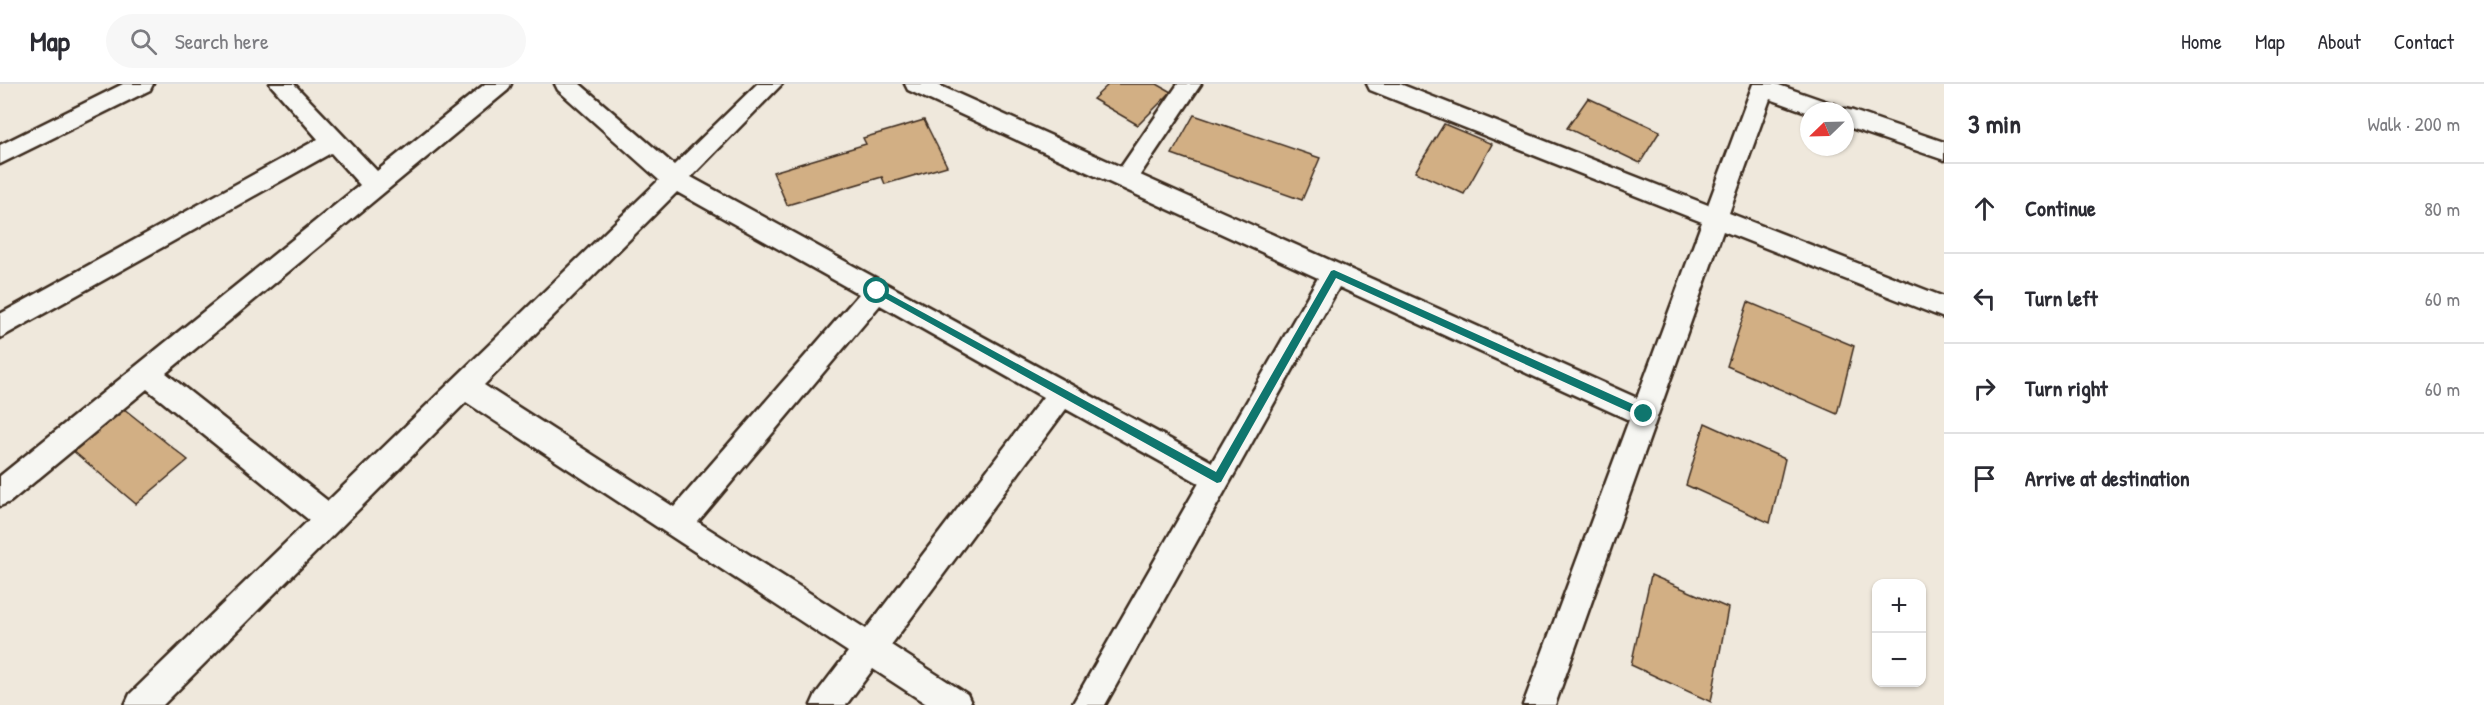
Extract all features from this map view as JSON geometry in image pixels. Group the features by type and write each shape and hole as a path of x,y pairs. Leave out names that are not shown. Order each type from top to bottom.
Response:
{"street":[{"path":"0,155 142,84"},
{"path":"281,84 376,186"},
{"path":"0,493 500,84"},
{"path":"566,84 674,179 1217,479"},
{"path":"141,705 771,84"},
{"path":"916,84 1644,414"},
{"path":"1125,179 1190,84"},
{"path":"1378,84 1944,308"},
{"path":"1430,105 1443,84"},
{"path":"1539,705 1763,86 1805,102"},
{"path":"1854,120 1944,152"},
{"path":"0,327 334,141"},
{"path":"1088,705 1334,273"},
{"path":"676,525 877,291"},
{"path":"146,374 329,519"},
{"path":"463,386 956,705"},
{"path":"827,705 1062,393"}],"building":[{"path":"1109,84 1157,84 1171,92 1138,125 1093,99"},
{"path":"1588,98 1660,131 1640,163 1567,128"},
{"path":"1194,115 1320,158 1302,200 1172,154"},
{"path":"924,120 947,166 885,184 882,177 787,205 773,172 866,144 863,138"},
{"path":"1444,124 1492,144 1464,194 1415,172"},
{"path":"1748,302 1854,346 1837,414 1727,366"},
{"path":"123,408 188,460 136,504 72,450"},
{"path":"1705,423 1785,459 1770,523 1686,485"},
{"path":"1651,575 1728,608 1711,702 1631,665"}],"route":[{"path":"877,291 1217,479 1334,273 1644,414"}]}
